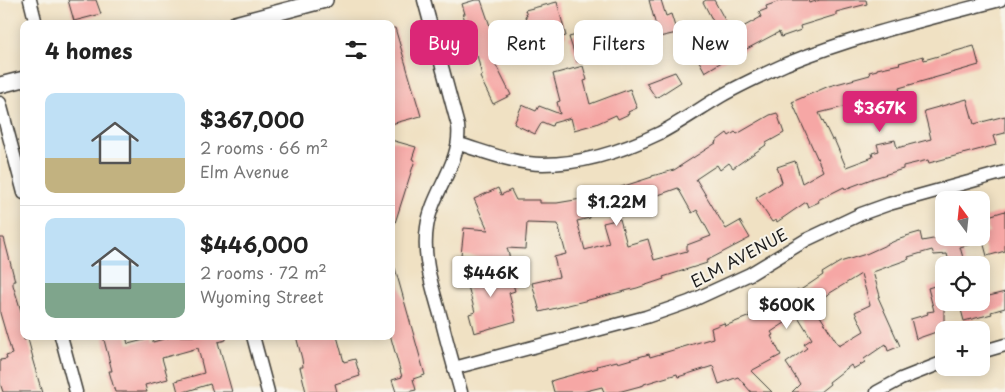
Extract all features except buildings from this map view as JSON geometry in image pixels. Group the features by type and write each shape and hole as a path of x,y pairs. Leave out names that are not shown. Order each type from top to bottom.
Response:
{"street":[{"path":"30,0 35,20"},
{"path":"424,0 459,135 459,144 454,158 430,211 426,246 430,278 461,392"},
{"path":"459,144 523,162 543,164 569,162 609,152 639,142 660,132 748,82 820,51 850,40 1000,0"},
{"path":"250,20 321,1"},
{"path":"0,85 20,80"},
{"path":"0,103 20,178"},
{"name":"ELM AVENUE","path":"454,368 675,308 729,285 806,240 860,214 889,204 1005,172"},
{"path":"62,340 76,392"},
{"path":"254,340 268,392"},
{"path":"990,349 1005,345"},
{"path":"877,392 901,379 935,366"}]}
